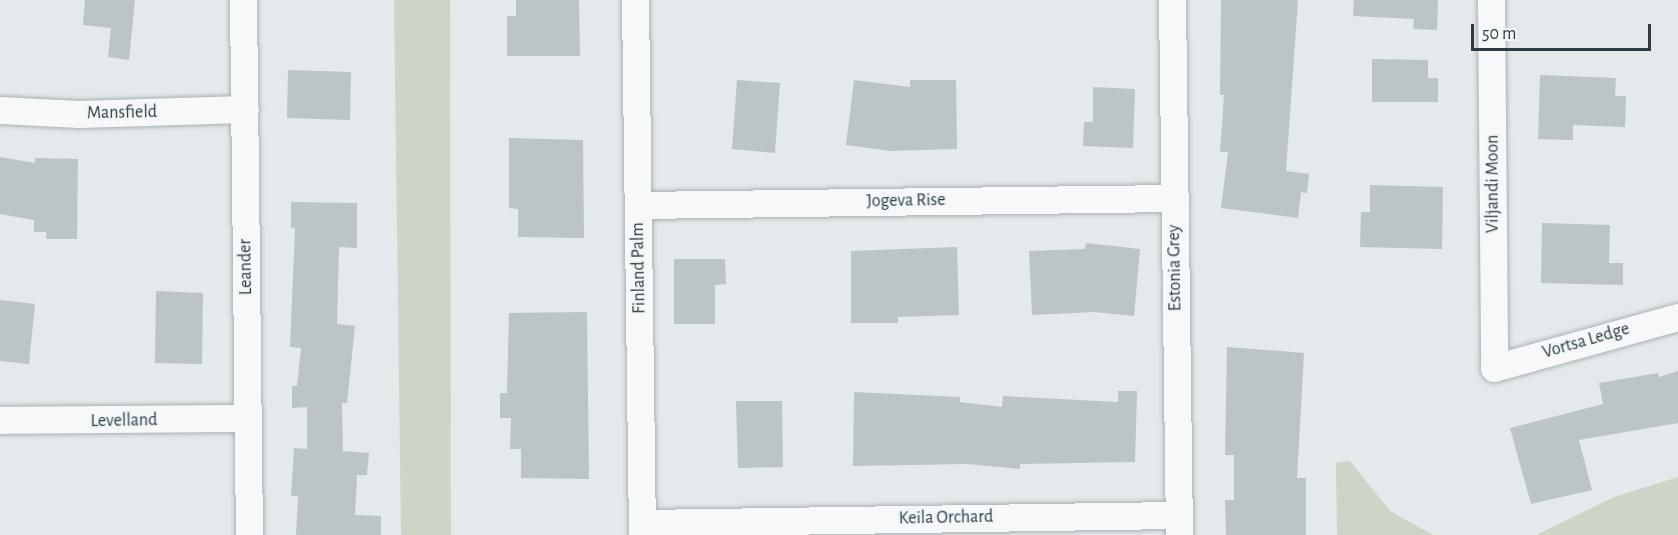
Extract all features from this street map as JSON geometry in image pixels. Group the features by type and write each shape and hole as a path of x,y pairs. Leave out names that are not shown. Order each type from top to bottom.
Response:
{"street":[{"name":"Leander","path":"243,0 249,535"},
{"name":"Finland Palm","path":"635,0 642,529"},
{"name":"Estonia Grey","path":"1172,0 1178,525"},
{"name":"Viljandi Moon","path":"1491,0 1494,368"},
{"name":"Mansfield","path":"0,110 79,114 245,110"},
{"name":"Jogeva Rise","path":"638,205 1174,198"},
{"name":"Vortsa Ledge","path":"1494,368 1678,317"},
{"name":"Levelland","path":"0,420 248,418"},
{"name":"Keila Orchard","path":"642,529 1178,525"}],"shaded area":[{"path":"394,0 450,0 451,535 401,535"},
{"path":"1350,461 1390,511 1433,535 1337,535 1336,463"},
{"path":"1678,477 1678,535 1536,535 1614,497"}],"building":[{"path":"85,0 135,0 129,60 108,57 111,28 83,25"},
{"path":"516,0 579,0 580,56 507,56 507,16 516,16"},
{"path":"1221,0 1298,0 1286,171 1309,174 1307,193 1301,192 1298,218 1221,208 1228,152 1220,152 1224,95 1220,95"},
{"path":"1354,0 1438,0 1437,30 1413,29 1414,19 1353,16"},
{"path":"1372,59 1428,60 1428,78 1438,78 1438,102 1372,102"},
{"path":"288,70 351,72 350,120 287,118"},
{"path":"1540,75 1616,78 1615,96 1626,96 1625,127 1573,125 1573,140 1538,139"},
{"path":"737,80 780,83 775,153 732,149"},
{"path":"854,80 910,87 910,80 956,80 957,149 891,151 846,145"},
{"path":"1093,87 1135,89 1133,148 1083,146 1084,122 1093,122"},
{"path":"509,138 583,140 584,238 518,237 518,209 509,208"},
{"path":"0,157 35,163 35,158 78,159 77,239 46,239 46,232 34,232 34,220 0,214"},
{"path":"1370,185 1443,187 1442,249 1360,247 1361,212 1370,212"},
{"path":"291,202 357,203 357,248 339,247 337,324 355,326 347,403 342,403 343,451 369,453 367,475 357,475 355,515 381,516 381,535 296,535 298,496 291,496 294,448 307,449 307,407 292,408 292,386 297,386 301,348 290,347 295,228 291,228"},
{"path":"1542,223 1610,225 1609,263 1623,263 1623,285 1541,283"},
{"path":"1086,243 1140,249 1134,316 1094,312 1032,315 1029,251 1085,249"},
{"path":"957,247 959,315 898,317 898,323 851,323 851,251"},
{"path":"674,259 725,259 726,284 715,285 715,324 674,324"},
{"path":"156,291 203,293 202,364 155,363"},
{"path":"0,300 35,304 29,364 0,361"},
{"path":"587,312 589,479 521,478 521,449 510,449 511,418 500,418 500,393 507,393 509,313"},
{"path":"1227,347 1304,353 1297,478 1306,478 1306,535 1226,535 1225,500 1234,500 1234,455 1225,455"},
{"path":"1678,371 1678,423 1579,440 1592,490 1531,504 1510,428 1603,404 1599,383 1658,373 1659,377"},
{"path":"1118,391 1137,391 1135,462 1020,464 1020,469 967,464 853,466 854,392 960,397 960,402 1002,407 1003,396 1118,402"},
{"path":"736,401 782,401 783,467 738,468"}]}
